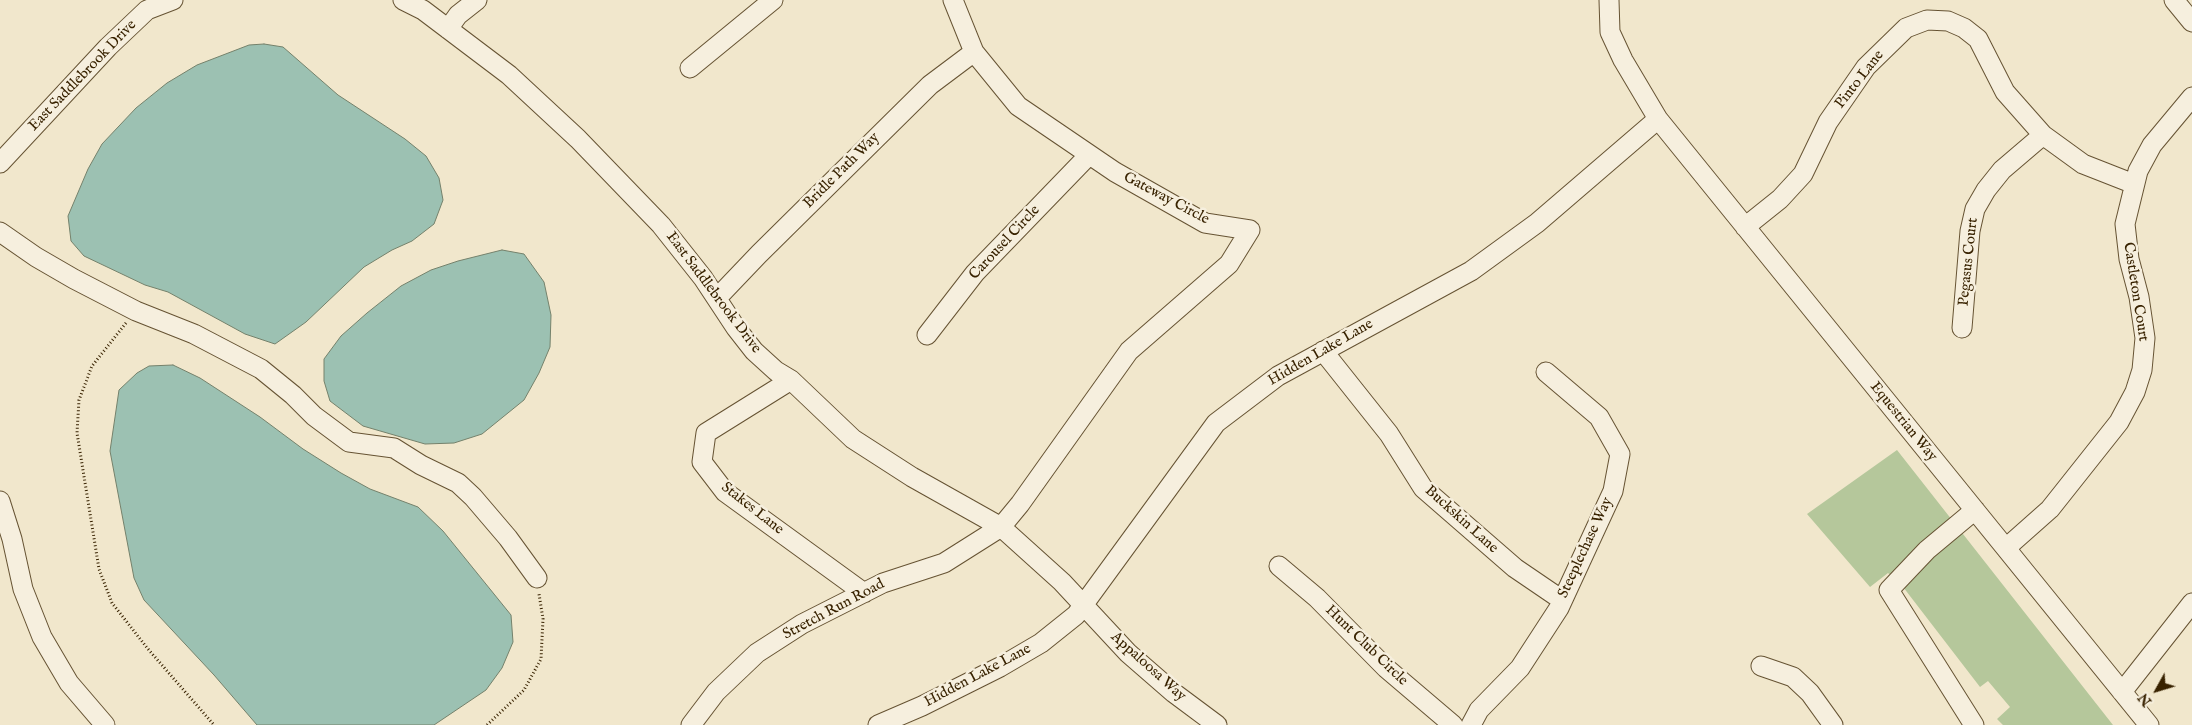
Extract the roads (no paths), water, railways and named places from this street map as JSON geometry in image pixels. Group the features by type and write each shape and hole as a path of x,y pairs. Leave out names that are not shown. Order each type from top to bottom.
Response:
{"street":[{"name":"East Saddlebrook Drive","path":"0,163 108,47 147,10 173,0"},
{"name":"East Saddlebrook Drive","path":"403,0 423,10 509,75 578,139 661,225 718,298 736,328 754,350 776,371 791,380 853,440 912,478 1001,527 1084,604"},
{"path":"448,29 458,15 477,0"},
{"path":"690,68 773,0"},
{"name":"Gateway Circle","path":"953,0 974,52 1018,106 1115,172 1205,224 1250,230 1229,264 1129,351 1020,504 1001,527"},
{"name":"Equestrian Way","path":"1609,0 1610,32 1623,60 1658,119 2149,725"},
{"path":"2174,0 2192,22"},
{"name":"Pinto Lane","path":"1745,227 1780,199 1802,174 1828,122 1866,67 1906,28 1927,20 1948,20 1964,28 1978,39 2005,92 2036,129 2083,164 2134,184"},
{"name":"Bridle Path Way","path":"718,298 759,254 930,85 974,52"},
{"name":"Castleton Court","path":"2006,548 2056,501 2120,422 2135,392 2142,370 2146,338 2139,297 2129,259 2126,224 2138,171 2152,145 2192,97"},
{"name":"Hidden Lake Lane","path":"878,725 922,706 1000,667 1040,643 1076,615 1216,423 1278,376 1471,271 1538,223 1658,119"},
{"name":"Pegasus Court","path":"1962,328 1970,231 1975,209 1986,190 2002,170 2044,135"},
{"name":"Carousel Circle","path":"927,335 975,273 1089,154"},
{"path":"0,232 36,257 136,311 194,334 261,370 293,395 314,416 349,442 394,448 421,466 458,483 473,497 508,538 538,578"},
{"name":"Buckskin Lane","path":"1323,351 1389,434 1423,488 1515,568 1562,600"},
{"name":"Steeplechase Way","path":"1471,725 1479,710 1520,668 1562,600 1613,491 1620,454 1599,417 1546,372"},
{"name":"Stakes Lane","path":"791,380 706,433 702,462 725,492 864,593"},
{"path":"0,501 12,540 23,588 42,637 69,683 105,725"},
{"path":"1974,725 1889,590 1927,550 1975,510"},
{"name":"Stretch Run Road","path":"690,725 716,692 757,653 802,624 882,583 944,563 1001,527"},
{"name":"Hunt Club Circle","path":"1279,566 1317,598 1386,668 1453,725"},
{"path":"2122,692 2192,603"},
{"name":"Appaloosa Way","path":"1084,604 1128,653 1174,693 1216,725"},
{"path":"1761,666 1793,678 1810,693 1833,725"}]}
